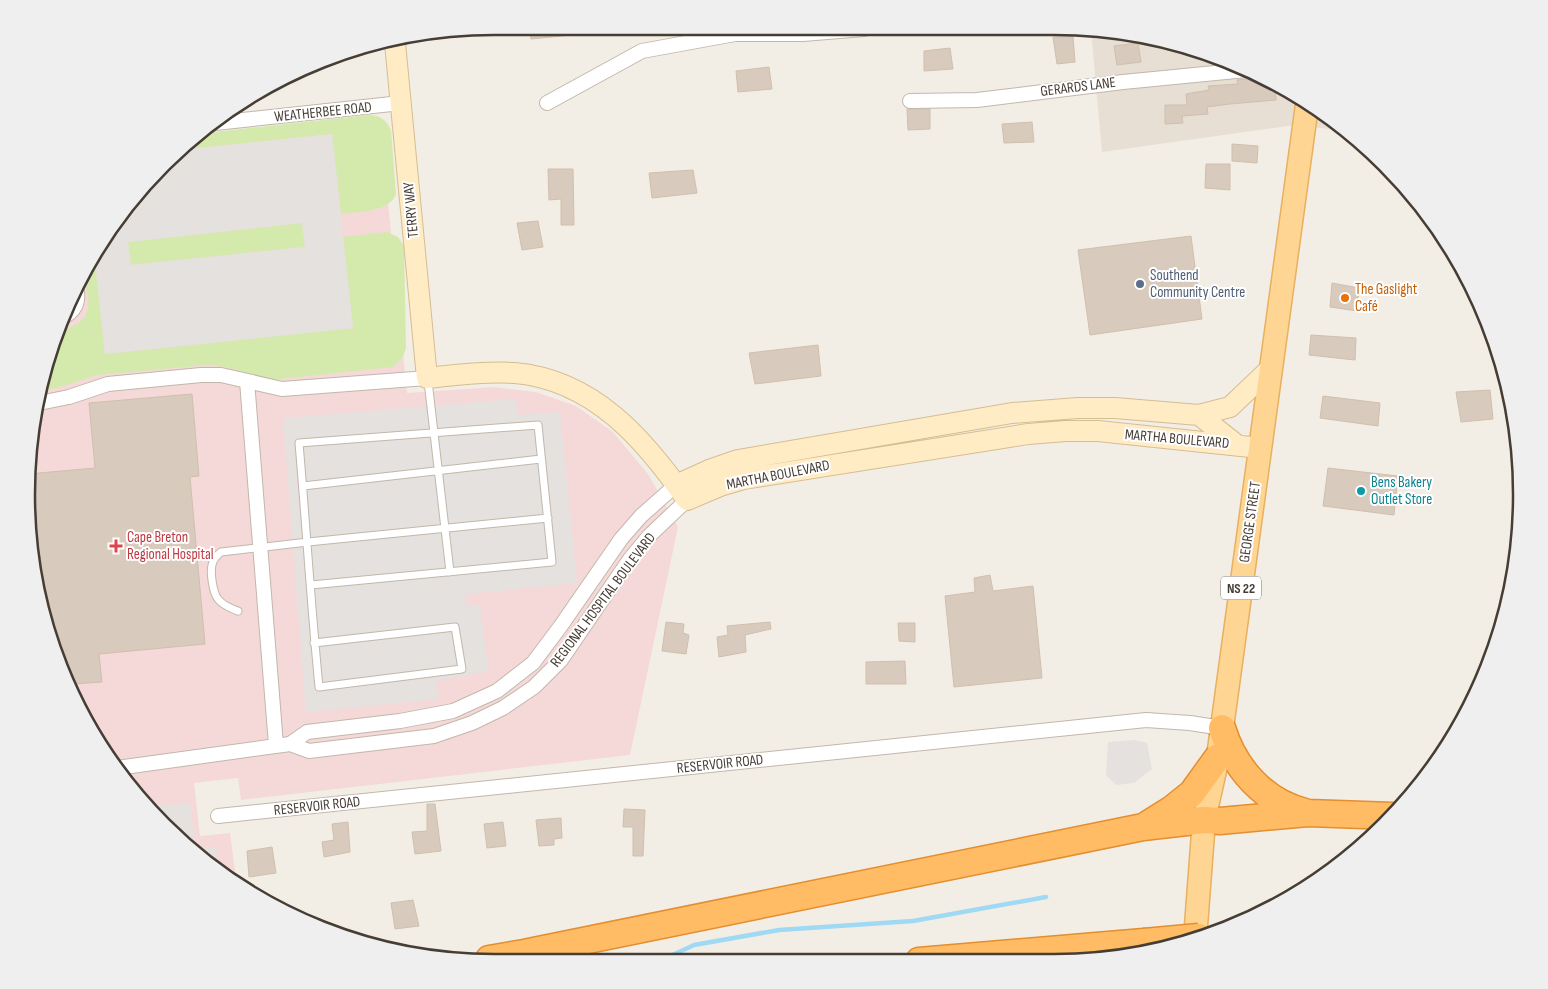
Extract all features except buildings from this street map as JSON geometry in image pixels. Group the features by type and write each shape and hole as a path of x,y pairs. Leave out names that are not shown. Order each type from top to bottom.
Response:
{"highway":[{"path":"1222,728 1240,767 1257,787 1288,807 1308,813"},
{"path":"1143,826 1172,809 1192,793 1218,757"},
{"path":"516,954 1143,826 1308,813 1381,816"},
{"path":"1002,954 1160,941"}],"main road":[{"name":"GEORGE STREET","path":"1196,931 1204,820 1218,757 1306,110"}],"street":[{"path":"547,103 642,50 729,35"},
{"name":"TERRY WAY","path":"395,46 427,378"},
{"name":"GERARDS LANE","path":"910,101 977,100 1123,82 1232,71"},
{"name":"WEATHERBEE ROAD","path":"226,122 400,103"},
{"path":"1199,415 1230,407 1271,368"},
{"path":"45,402 69,397 117,382 211,374 282,389 472,374 515,373 542,378 575,390 593,400 623,423 647,448 681,493"},
{"path":"247,382 260,548 283,744"},
{"name":"MARTHA BOULEVARD","path":"860,450 1012,413 1078,408 1115,408 1199,415 1236,445"},
{"name":"MARTHA BOULEVARD","path":"681,493 708,470 738,460 1066,430 1098,431 1236,445"},
{"path":"1236,445 1260,448"},
{"name":"REGIONAL HOSPITAL BOULEVARD","path":"125,767 283,744 307,732 400,721 452,711 497,691 532,663 560,627 621,539 641,516 681,493"},
{"name":"REGIONAL HOSPITAL BOULEVARD","path":"283,744 309,751 434,736 472,723 502,708 534,687 561,660 630,559 681,493"},
{"name":"RESERVOIR ROAD","path":"218,816 1146,720 1190,723 1222,728"}],"lane":[{"path":"71,317 78,309 80,294"},
{"path":"427,378 450,572"},
{"path":"310,585 552,562 538,425 299,443 308,542 310,585 314,643 319,687 462,669 455,627 314,643"},
{"path":"303,486 541,459"},
{"path":"238,610 227,606 214,593 211,565 215,557 221,552 548,518"}],"shaded area":[{"path":"1092,37 1143,44 1201,59 1257,82 1309,112 1332,129 1295,125 1102,152"},
{"name":"Cape Breton Regional Hospital","path":"380,122 407,393 494,387 536,392 576,406 613,432 648,474 678,527 630,755 241,800 238,778 194,783 200,836 230,833 236,874 192,840 170,819 149,797 112,750 82,698 70,670 59,642 44,584 36,525 36,464 39,435 44,405 59,347 82,291 112,239 130,215 170,170 205,138"},
{"path":"332,134 353,328 105,354 96,267 112,239 130,215 170,170 193,149","holes":["302,223 305,247 131,265 128,242"]},
{"path":"516,399 518,415 560,412 577,583 466,594 467,606 480,606 488,671 436,681 438,699 306,712 283,418"},
{"path":"1135,740 1147,743 1152,769 1134,783 1116,785 1106,775 1108,742"},
{"path":"190,803 194,842 170,819 158,806"},
{"path":"216,847 217,861 202,848"}],"green space":[{"path":"368,115 382,118 391,130 396,194 393,200 380,208 364,212 341,214 332,134 193,149 212,132"},
{"path":"302,223 305,247 131,265 128,242"},
{"path":"387,232 398,237 404,246 406,348 403,357 393,367 268,379 226,367 207,365 97,375 48,389 59,347 66,329 78,324 88,310 88,296 85,286 96,267 105,354 353,328 343,237"}],"waterway":[{"path":"675,954 694,945 779,930 913,921 1046,897"}],"place":[{"name":"Southend Community Centre","path":"1140,284"},
{"name":"The Gaslight Café","path":"1345,298"},
{"name":"Bens Bakery Outlet Store","path":"1361,491"},
{"name":"Cape Breton Regional Hospital","path":"116,546"}]}
